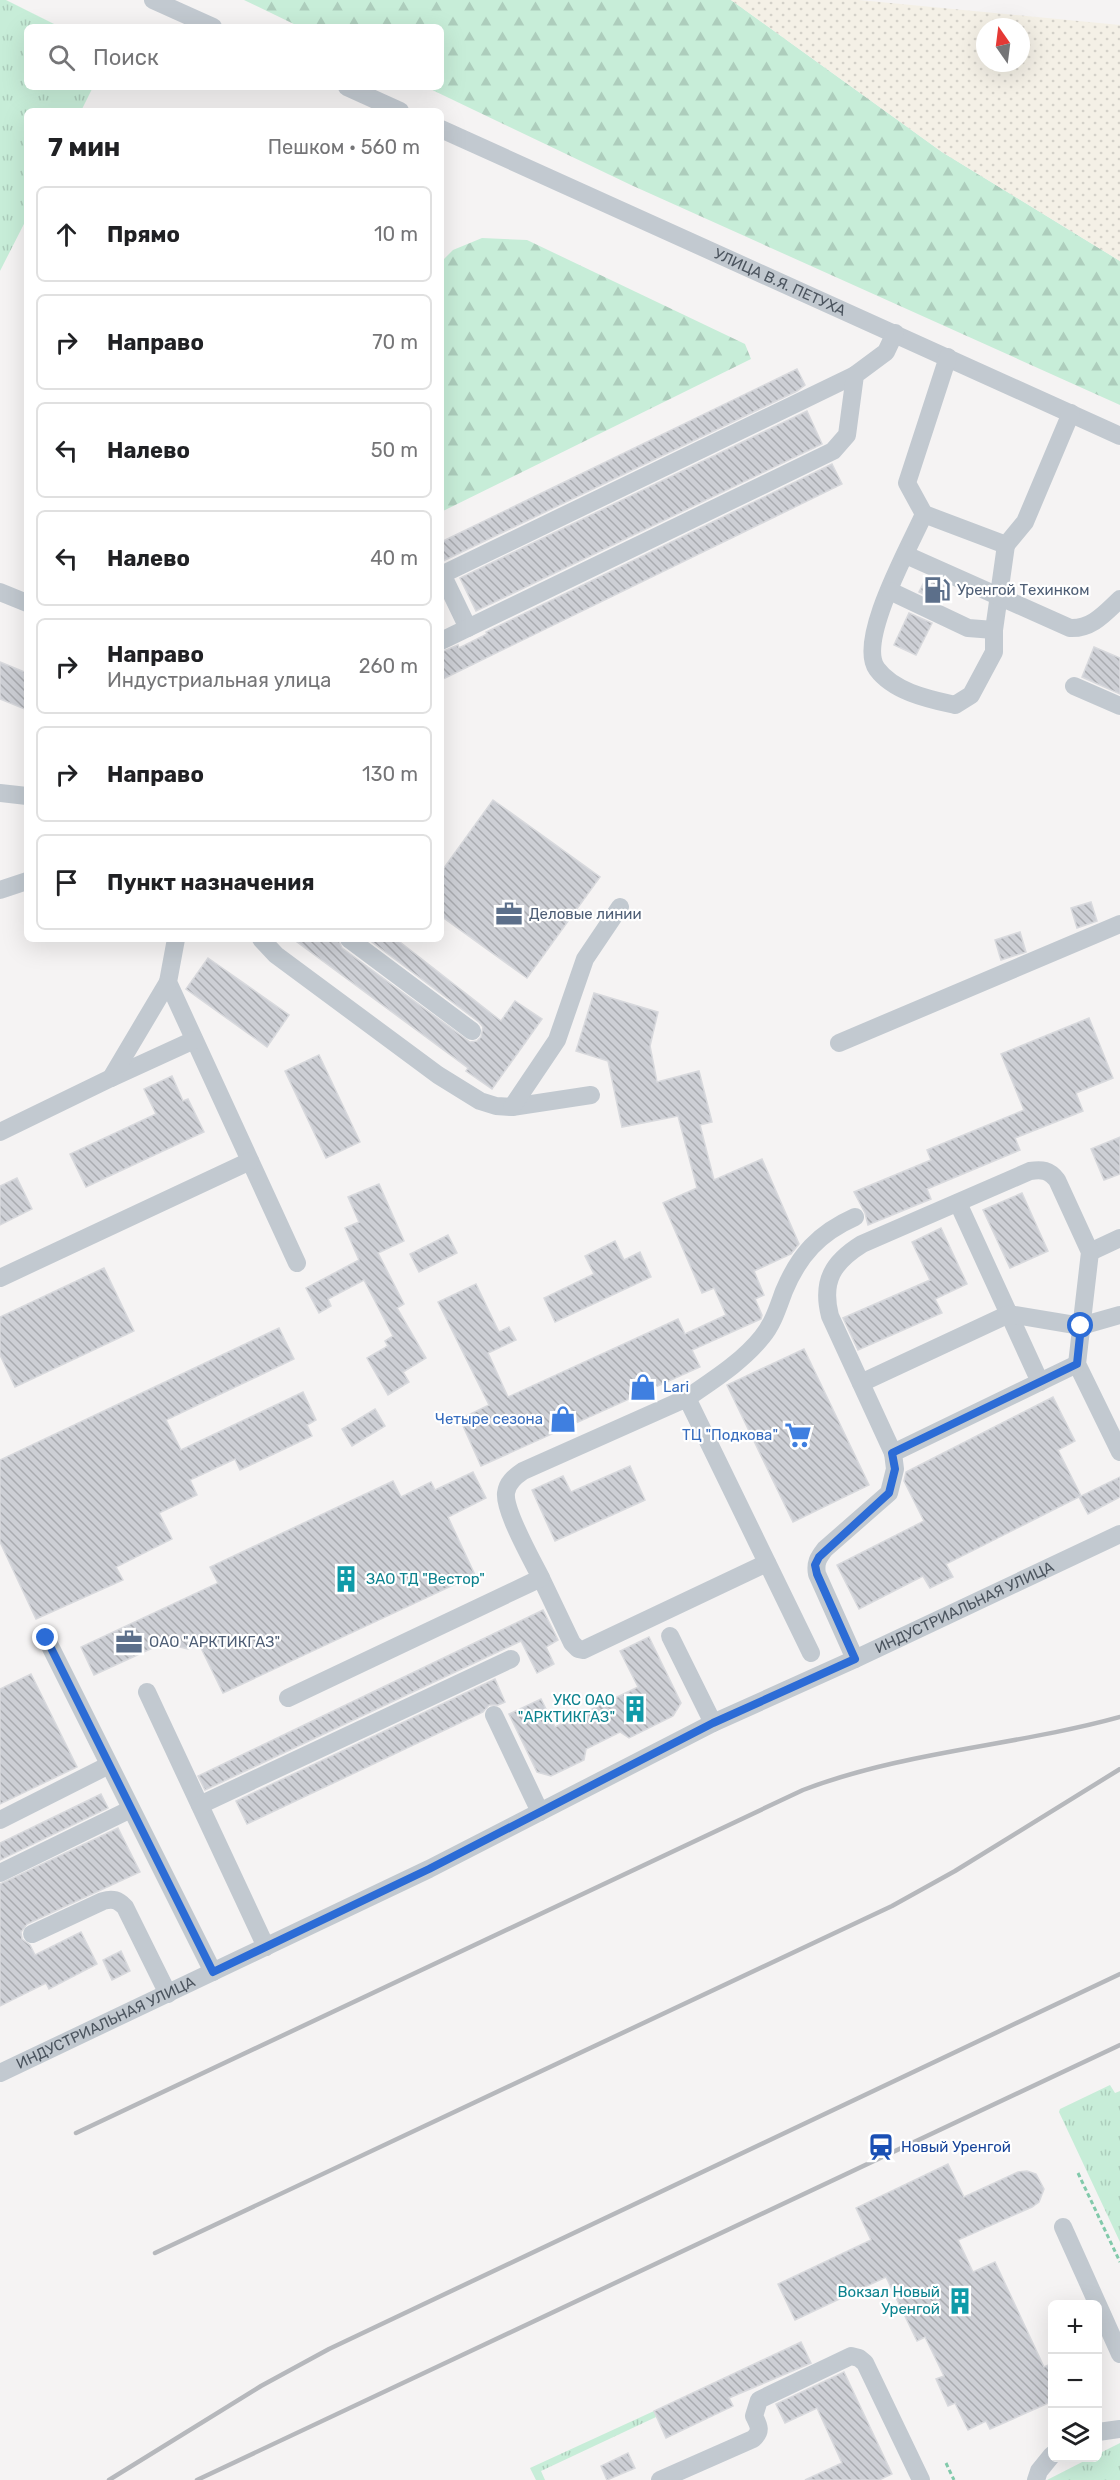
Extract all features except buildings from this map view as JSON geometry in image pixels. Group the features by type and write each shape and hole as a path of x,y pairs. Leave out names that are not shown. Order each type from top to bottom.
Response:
{"street":[{"path":"153,0 206,24"},
{"path":"354,90 393,108"},
{"name":"УЛИЦА В.Я. ПЕТУХА","path":"444,130 1071,413 1117,438"},
{"path":"444,574 855,375 886,352 895,333"},
{"path":"948,357 907,483 924,514 1005,545"},
{"path":"444,640 833,451 847,435 855,375"},
{"path":"924,514 876,621 870,649 875,667 888,681 924,697 955,705 971,696 993,652 1005,545 1025,522 1071,413"},
{"path":"906,555 1070,628 1081,628 1101,616 1120,599"},
{"path":"444,579 468,628"},
{"path":"890,591 968,628 994,630"},
{"path":"0,592 24,602"},
{"path":"1074,686 1120,706"},
{"path":"0,793 24,796"},
{"path":"0,891 24,882"},
{"path":"512,1107 557,1040 585,959 620,907"},
{"path":"839,1043 1120,924"},
{"path":"111,1078 168,982 175,942"},
{"path":"264,942 276,955 438,1075 480,1101 496,1106 512,1107 591,1095"},
{"path":"353,942 472,1031"},
{"path":"168,982 297,1263"},
{"path":"0,1132 194,1040"},
{"path":"0,1278 250,1161"},
{"path":"855,1659 815,1565 825,1549 889,1493 895,1469 892,1453 830,1316 826,1300 827,1285 836,1266 848,1253 862,1244 1030,1171 1041,1169 1051,1173 1057,1180 1090,1252 1077,1364 1120,1452"},
{"path":"958,1203 1040,1382"},
{"path":"767,1563 583,1650 578,1649 572,1643 507,1507 506,1491 509,1483 523,1471 687,1398 751,1349 764,1335 774,1317 792,1271 800,1259 825,1232 855,1217"},
{"path":"1090,1252 1120,1238"},
{"path":"861,1383 1009,1314 1081,1326 1120,1315"},
{"path":"892,1453 1077,1364"},
{"path":"687,1398 811,1653"},
{"name":"ИНДУСТРИАЛЬНАЯ УЛИЦА","path":"0,2073 429,1869 713,1723 1120,1534"},
{"path":"288,1698 541,1578"},
{"path":"670,1636 713,1723"},
{"path":"46,1638 213,1972"},
{"path":"200,1805 511,1659"},
{"path":"147,1692 266,1947"},
{"path":"494,1715 540,1812"},
{"path":"0,1820 109,1766"},
{"path":"0,1873 131,1809"},
{"path":"32,1934 103,1900 118,1901 125,1907 168,1994"},
{"path":"1063,2227 1120,2354"},
{"path":"660,2480 753,2439 759,2434 760,2426 754,2416 759,2400 852,2356 865,2363 921,2480"},
{"path":"1102,2431 1120,2429"},
{"path":"1036,2480 1039,2471 1048,2461"}],"path":[{"path":"1078,2174 1120,2262"},
{"path":"946,2463 954,2480"}],"green space":[{"path":"0,0 6,0 54,24 24,24 24,90 92,90 82,108 24,108 24,224 0,271"},
{"path":"244,0 731,0 942,152 1120,261 1120,405 631,185 432,90 444,90 444,24 294,24"},
{"path":"482,238 527,240 745,344 751,359 444,511 444,259 453,250"},
{"path":"1110,2085 1115,2093 1120,2091 1120,2242 1059,2112 1060,2109"},
{"path":"654,2411 656,2417 541,2471 545,2480 536,2480 530,2468"},
{"path":"1120,2443 1120,2480 1047,2480 1082,2462 1102,2462 1102,2452"}],"sand":[{"path":"731,0 859,0 1120,25 1120,261 942,152"}],"railway":[{"path":"76,2133 803,1790 842,1777 920,1757 1041,1735 1120,1717"},
{"path":"155,2253 892,1906 955,1871 1120,1769"},
{"path":"109,2480 261,2386 329,2349 1120,1974"},
{"path":"197,2480 1120,2045"}],"place":[{"name":"Уренгой Техинком","path":"937,590"},
{"name":"Деловые линии","path":"509,914"},
{"name":"Lari","path":"643,1387"},
{"name":"Четыре сезона","path":"563,1419"},
{"name":"ТЦ \"Подкова\"","path":"798,1435"},
{"name":"ЗАО ТД \"Вестор\"","path":"346,1579"},
{"name":"ОАО \"АРКТИКГАЗ\"","path":"129,1642"},
{"name":"УКС ОАО \"АРКТИКГАЗ\"","path":"635,1709"},
{"name":"Новый Уренгой","path":"881,2147"},
{"name":"Вокзал Новый Уренгой","path":"960,2301"}],"route":[{"path":"46,1638 213,1972 429,1869 713,1723 855,1659 817,1574 815,1565 819,1557 825,1549 883,1501 889,1493 895,1469 892,1453 1077,1364 1081,1326"}]}
